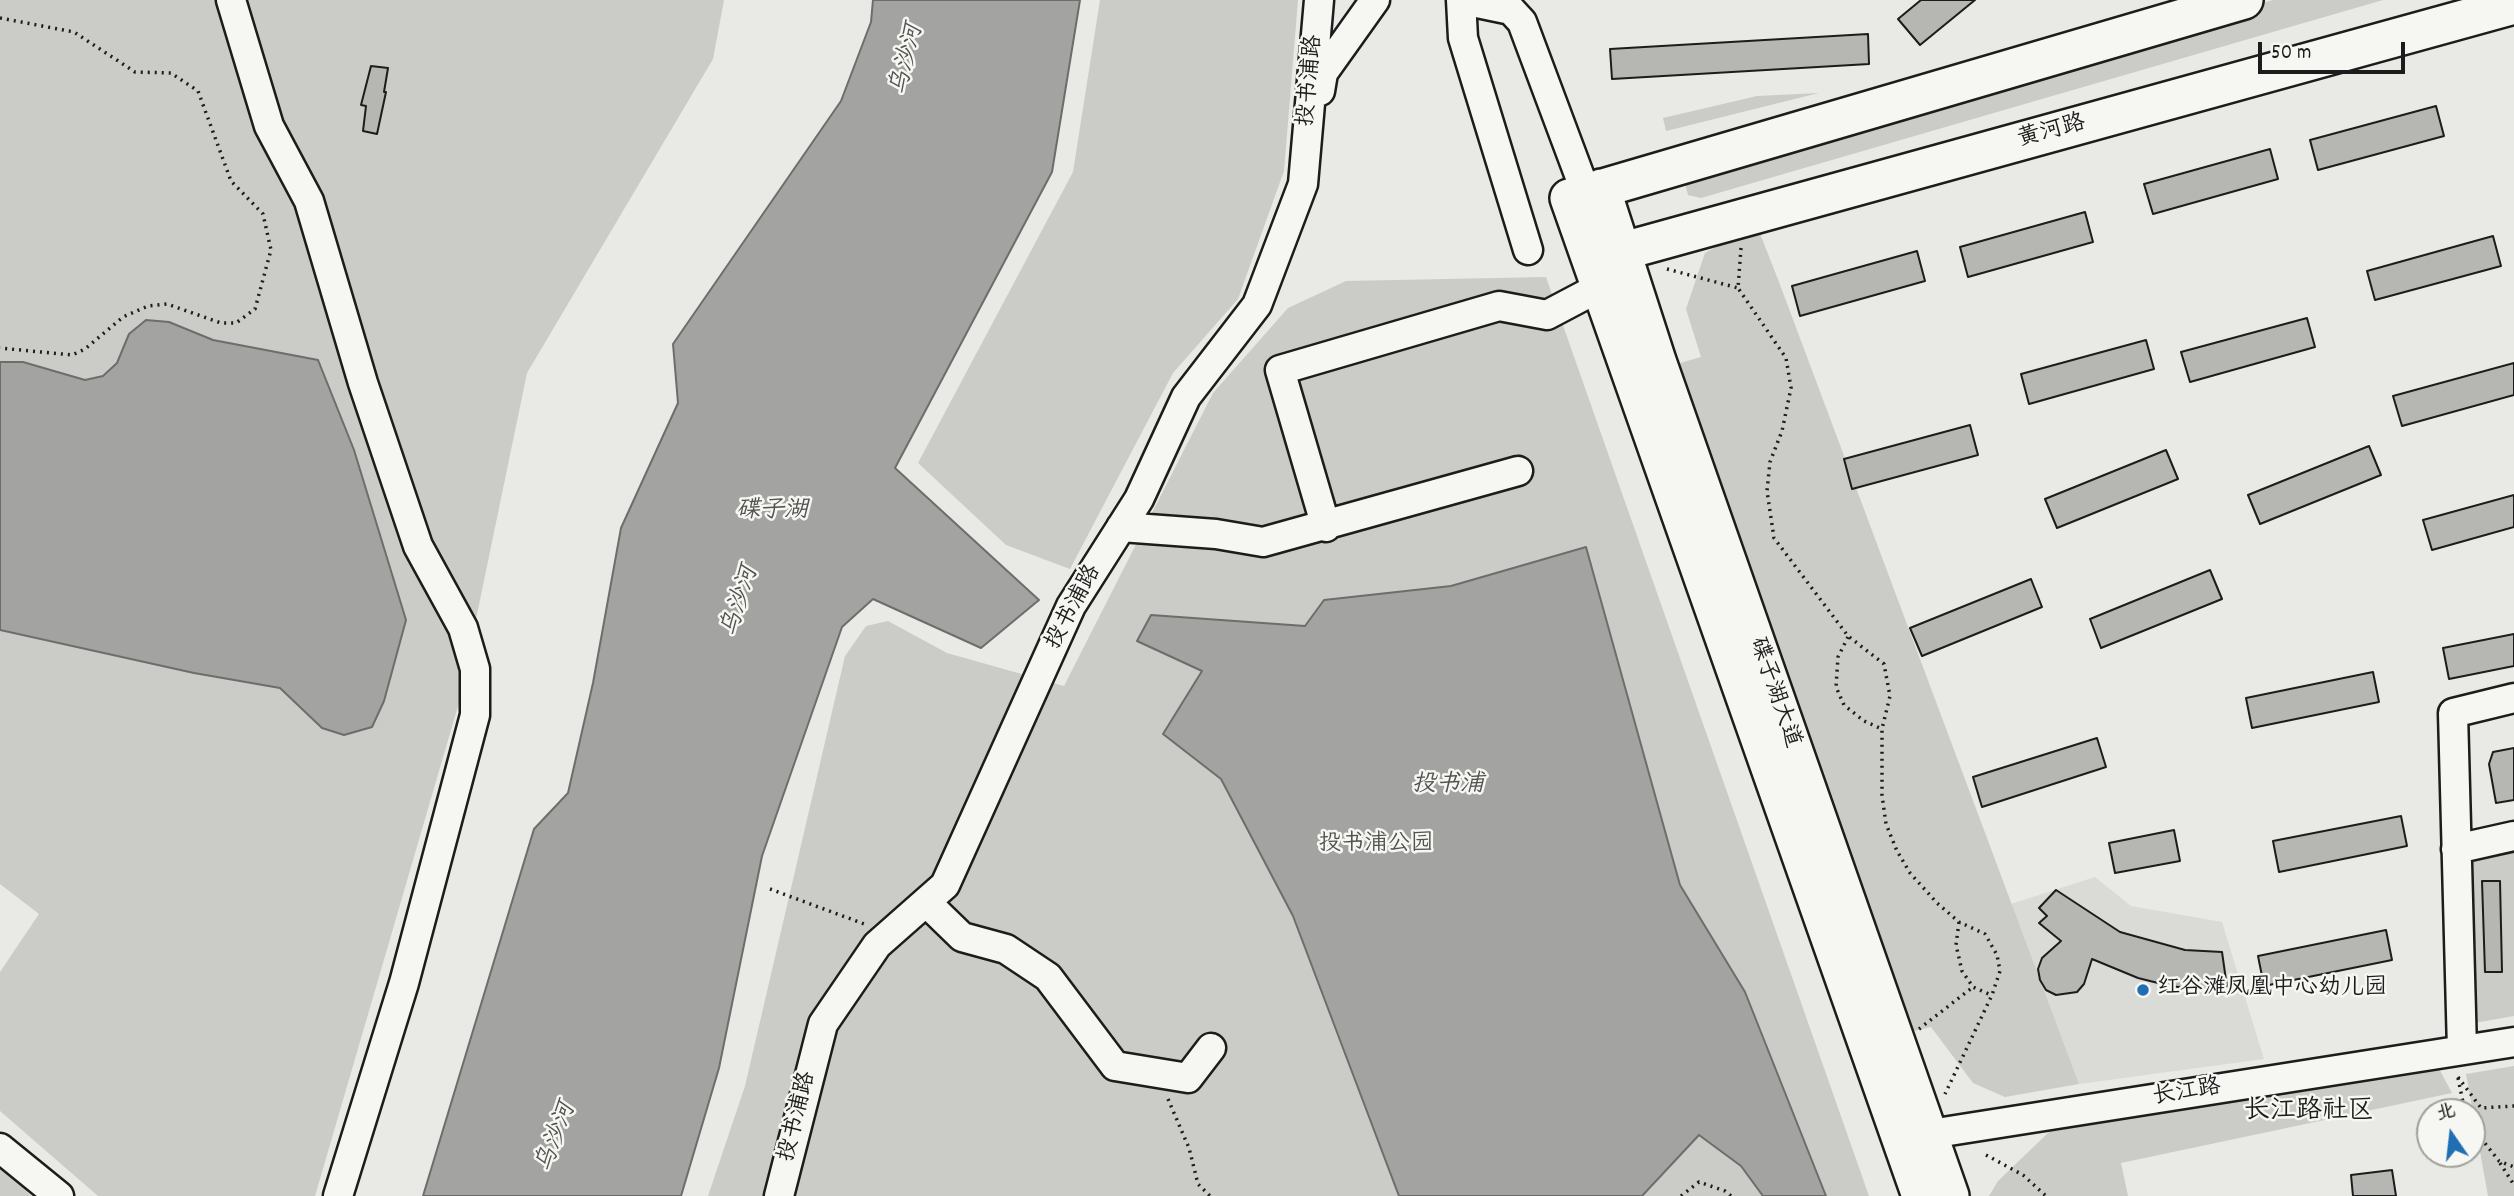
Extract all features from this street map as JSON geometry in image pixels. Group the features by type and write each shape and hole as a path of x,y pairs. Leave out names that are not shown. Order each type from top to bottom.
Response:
{"main road":[{"path":"1585,193 2244,0"},
{"name":"黄河路","path":"1604,266 1744,218 2514,5"},
{"name":"碟子湖大道","path":"1585,193 1604,266 1914,1137 1950,1196"},
{"name":"碟子湖大道","path":"1604,266 1896,1047 1914,1137 1921,1196"}],"street":[{"path":"231,0 269,126 309,201 363,383 418,546 463,628 475,669 475,715 404,983 338,1196"},
{"name":"投书浦路","path":"779,1196 823,1024 877,945 945,886 1071,606 1139,499 1186,397 1257,305 1303,184 1319,0"},
{"path":"1303,184 1323,73 1375,0"},
{"path":"1528,250 1463,38 1462,0 1511,10 1522,22 1585,193"},
{"path":"1326,527 1280,370 1499,306 1546,315 1604,266"},
{"path":"1121,527 1216,534 1263,542 1326,527 1518,471"},
{"path":"2454,1060 2456,849 2452,713 2514,698"},
{"path":"2456,849 2514,836"},
{"path":"926,902 962,937 1006,949 1048,977 1115,1066 1188,1078 1211,1048"},
{"name":"长江路","path":"1914,1137 2454,1060 2514,1042"},
{"path":"0,1147 59,1196"}],"path":[{"path":"0,18 74,33 135,72 171,73 198,91 231,181 263,214 271,250 255,309 236,323 221,323 167,304 148,306 122,317 85,349 72,355 0,348"},
{"path":"1744,218 1738,288 1786,358 1791,388 1782,431 1770,462 1766,491 1774,538 1848,636 1884,664 1890,696 1882,729 1881,794 1886,824 1910,873 1958,922 1985,934 1997,955 2000,971 1992,995 1914,1137"},
{"path":"1667,269 1738,288"},
{"path":"1848,636 1838,657 1836,687 1844,705 1864,721 1882,729"},
{"path":"770,889 890,934"},
{"path":"1958,922 1956,945 1962,971 1973,987 1992,995"},
{"path":"1896,1047 1973,987"},
{"path":"2454,1060 2482,1108 2514,1106"},
{"path":"2454,1060 2462,1098"},
{"path":"1162,1073 1171,1111 1189,1149 1198,1184 1210,1196"},
{"path":"2486,1145 2514,1185"},
{"path":"1986,1155 2022,1175 2046,1196"},
{"path":"2499,1161 2514,1167"},
{"path":"1681,1196 1699,1182 1731,1196"}],"shaded area":[{"name":"红谷滩凤凰中心幼儿园","path":"2095,877 2131,906 2222,922 2264,1059 2079,1084 2011,904"}],"green space":[{"path":"0,0 724,0 713,59 527,373 458,706 315,1196 98,1196 0,1111 0,972 39,914 0,884"},
{"path":"1100,0 1298,0 1284,171 1238,299 1173,373 1070,569 1006,545 918,463 1073,172"},
{"path":"2273,0 2383,0 1701,198 1688,195 1683,176 1692,168"},
{"path":"1819,93 1666,131 1663,118 1757,96"},
{"path":"1759,231 2079,1084 2005,1097 1973,1083 1931,1027 1910,1032 1680,363 1701,357 1686,309 1705,253 1730,239"},
{"name":"投书浦公园","path":"1546,277 1869,1196 708,1196 745,1086 845,656 866,626 888,621 947,653 1064,686 1213,393 1288,308 1346,281"},
{"path":"2514,845 2514,1016 2474,1023 2471,854"},
{"path":"2436,1063 2452,1093 2416,1098 2416,1101 2121,1163 2128,1196 1989,1196 1998,1181 2050,1131"},
{"path":"2514,1066 2514,1196 2488,1196 2483,1168 2486,1168 2486,1098 2470,1098 2466,1074"},
{"path":"0,1166 10,1174 31,1196 0,1196"}],"water":[{"name":"碟子湖","path":"873,0 1080,0 1052,172 895,468 1039,600 981,648 873,599 842,627 762,856 719,1068 681,1196 423,1196 534,829 568,793 593,683 621,528 678,403 673,344 841,101 871,22"},
{"path":"146,320 169,322 213,340 318,360 354,450 406,620 384,701 372,727 344,735 322,728 280,688 194,673 0,630 0,362 23,362 85,380 103,376 117,363 129,334"},
{"name":"投书浦","path":"1586,547 1680,885 1745,992 1826,1196 1763,1196 1741,1166 1699,1135 1642,1196 1399,1196 1293,916 1221,779 1163,734 1202,671 1137,641 1151,615 1305,626 1324,600 1451,586"}],"building":[{"path":"1921,0 1975,0 1920,45 1898,19"},
{"path":"1868,34 1869,64 1612,79 1610,49"},
{"path":"371,66 388,68 377,134 363,131 366,106 361,105"},
{"path":"2436,106 2444,136 2318,170 2310,140"},
{"path":"2270,149 2278,179 2153,214 2144,184"},
{"path":"2085,212 2093,242 1968,277 1960,247"},
{"path":"2493,236 2501,266 2375,300 2367,271"},
{"path":"1917,251 1925,281 1800,316 1792,286"},
{"path":"2307,318 2315,347 2190,382 2181,352"},
{"path":"2146,340 2154,369 2029,404 2021,374"},
{"path":"2514,363 2514,395 2402,426 2393,396"},
{"path":"1970,425 1978,455 1852,489 1844,459"},
{"path":"2369,446 2381,475 2260,524 2248,495"},
{"path":"2166,450 2178,479 2057,528 2045,499"},
{"path":"2514,495 2514,527 2432,550 2423,520"},
{"path":"2210,570 2222,599 2101,648 2090,619"},
{"path":"2031,579 2042,607 1922,656 1910,628"},
{"path":"2514,634 2514,666 2449,679 2443,648"},
{"path":"2373,672 2379,702 2252,728 2246,698"},
{"path":"2097,738 2106,767 1982,807 1973,777"},
{"path":"2514,748 2514,800 2496,803 2489,764 2493,752"},
{"path":"2401,816 2407,846 2279,872 2273,841"},
{"path":"2174,830 2180,861 2115,873 2109,843"},
{"path":"2482,881 2500,881 2502,972 2485,972"},
{"path":"2056,890 2120,932 2185,950 2222,952 2227,987 2195,989 2170,986 2138,978 2092,959 2084,984 2077,992 2056,995 2046,990 2038,969 2042,958 2061,941 2039,923 2047,916 2039,908"},
{"path":"2386,930 2392,960 2264,986 2258,956"},
{"path":"2392,1170 2396,1196 2353,1196 2351,1175"}],"place":[{"name":"红谷滩凤凰中心幼儿园","path":"2143,990"}],"district":[{"name":"长江路社区","path":"2309,1113"}],"water label":[{"name":"乌沙河","path":"909,60"},
{"name":"乌沙河","path":"742,602"},
{"name":"乌沙河","path":"558,1138"}]}
